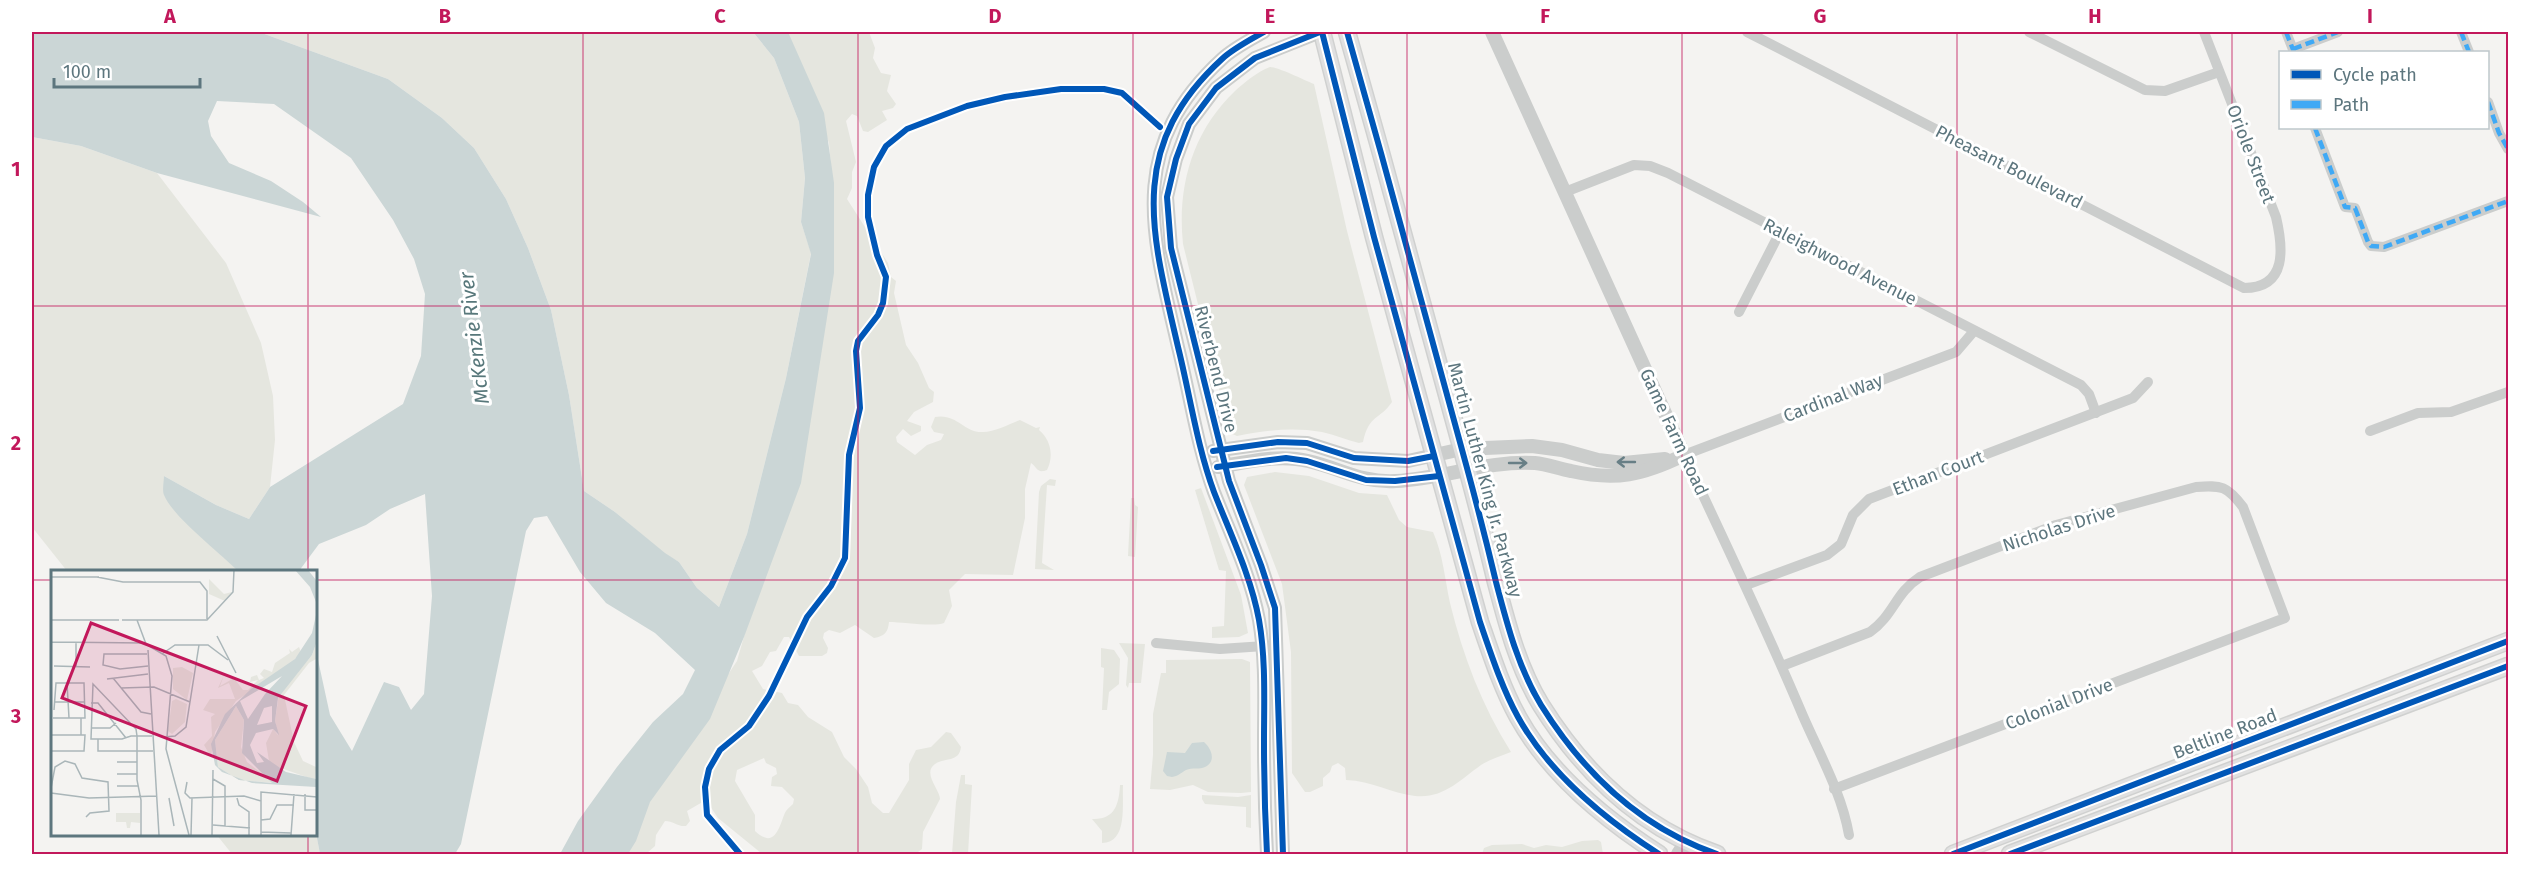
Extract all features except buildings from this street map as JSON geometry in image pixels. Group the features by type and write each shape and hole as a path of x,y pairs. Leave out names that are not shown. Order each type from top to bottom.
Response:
{"main road":[{"path":"1321,32 1374,237 1480,622 1518,717 1551,762 1586,800 1659,855"},
{"name":"Martin Luther King Jr. Parkway","path":"1347,32 1468,471 1513,646 1540,704 1576,756 1637,814 1682,848 1717,855"},
{"name":"Beltline Road","path":"1953,855 2508,641"},
{"name":"Beltline Road","path":"2010,855 2508,666"}],"street":[{"name":"Riverbend Drive","path":"1263,32 1223,57 1187,96 1164,139 1152,191 1156,251 1203,452 1259,618 1264,662 1264,794 1267,855"},
{"name":"Riverbend Drive","path":"1283,855 1278,645 1275,608 1225,466 1171,248 1167,197 1176,159 1189,124 1216,88 1255,57 1321,32"},
{"name":"Game Farm Road","path":"1492,32 1684,455 1746,585 1846,818 1849,835"},
{"name":"Pheasant Boulevard","path":"1747,32 2244,288 2263,285 2272,278"},
{"path":"2030,32 2145,90 2165,91 2219,72"},
{"name":"Oriole Street","path":"2204,32 2276,216 2281,253 2279,267 2272,278"},
{"path":"2286,32 2294,51 2338,32"},
{"path":"2461,32 2469,51"},
{"path":"2489,107 2499,133 2508,148"},
{"path":"2315,129 2345,207 2355,208 2371,246 2384,247 2508,201"},
{"name":"Raleighwood Avenue","path":"1565,192 1634,165 1650,166 1781,230 2081,385 2089,394 2096,413"},
{"path":"1739,312 1781,230"},
{"name":"Cardinal Way","path":"1208,469 1286,458 1306,460 1366,480 1395,481 1439,476 1500,463 1538,463 1604,477 1632,475 1655,469 1684,455 1956,352 1974,331"},
{"name":"Ethan Court","path":"1746,585 1827,555 1841,544 1853,515 1869,499 2133,398 2148,382"},
{"path":"2370,431 2418,413 2451,412 2508,392"},
{"name":"Cardinal Way","path":"1203,452 1278,442 1307,443 1354,458 1408,461 1462,449 1532,446 1624,463 1684,455"},
{"name":"Nicholas Drive","path":"1782,666 1870,632 1882,624 1899,596 1909,584 1920,577 2056,525 2196,487 2217,485 2231,491 2243,507 2284,618"},
{"name":"Colonial Drive","path":"1834,789 2284,618"},
{"path":"1156,643 1220,649 1278,645"}],"shaded area":[{"path":"259,32 753,32 774,58 799,122 805,178 801,222 811,253 786,378 747,534 719,607 697,588 679,562 665,554 615,512 584,491 569,395 551,310 528,248 506,199 474,148 442,118 388,79"},
{"path":"784,32 869,32 875,48 873,58 881,73 891,75 887,91 896,104 893,108 882,111 887,120 868,132 863,131 857,116 852,114 846,121 856,162 852,172 852,188 847,199 888,263 891,277 896,281 894,293 906,345 918,363 929,388 934,392 933,402 914,412 907,421 921,426 921,431 911,436 903,429 896,437 897,442 915,455 927,445 941,440 944,434 934,432 931,427 935,417 949,418 971,430 983,432 1020,420 1036,428 1040,427 1039,430 1049,443 1051,454 1049,465 1047,470 1041,471 1031,463 1025,489 1025,518 1013,575 965,574 949,590 952,606 944,623 889,622 885,633 874,638 855,625 840,633 829,630 824,633 823,638 828,648 827,653 822,656 799,656 789,637 784,637 776,651 770,652 762,666 752,671 763,689 782,693 788,703 798,705 808,717 832,732 844,757 856,769 868,787 872,803 883,813 889,813 909,780 909,764 916,750 931,747 946,732 951,733 961,747 960,752 955,758 939,762 931,768 931,777 940,799 923,832 922,849 918,852 899,854 761,853 718,818 706,800 687,811 690,821 686,826 665,821 656,835 655,846 646,854 626,854 639,809 737,661 745,633 831,167 829,143","holes":["764,758 766,763 776,768 777,774 772,777 771,786 782,787 794,799 776,833 773,837 768,838 762,837 755,831 755,815 735,781 737,770"]},
{"path":"1270,67 1314,84 1347,231 1392,402 1368,426 1363,442 1359,443 1311,430 1280,430 1237,436 1230,433 1183,244 1185,181 1198,142 1220,107 1235,91 1256,74"},
{"path":"32,137 81,146 157,173 226,263 261,343 273,396 275,440 270,487 249,519 216,505 164,476 164,494 237,570 66,570 32,527"},
{"path":"1275,472 1309,476 1359,493 1387,495 1399,520 1407,527 1433,532 1455,623 1467,661 1482,699 1511,752 1484,763 1451,787 1434,795 1415,796 1364,782 1346,780 1345,768 1338,763 1332,766 1330,772 1323,778 1323,786 1305,792 1292,773 1291,652 1282,584 1244,485 1247,477"},
{"path":"1050,479 1056,480 1055,486 1047,485 1042,563 1054,570 1035,569 1039,492 1041,486"},
{"path":"1201,488 1241,595 1248,633 1239,637 1212,638 1212,627 1224,626 1226,571 1219,570 1195,490"},
{"path":"1131,498 1134,498 1135,505 1138,507 1135,557 1128,556"},
{"path":"1119,643 1145,644 1141,683 1129,683 1128,688 1126,685 1128,658"},
{"path":"1101,648 1114,650 1120,659 1119,684 1109,692 1107,710 1102,710 1104,668 1101,667"},
{"path":"1242,659 1250,662 1251,792 1208,792 1193,785 1170,790 1150,789 1153,714 1161,673 1166,673 1166,660"},
{"path":"961,775 965,775 965,784 972,785 968,854 952,854 956,802"},
{"path":"1120,785 1123,785 1123,802 1120,830 1116,837 1102,843 1102,831 1092,819 1100,819 1111,814 1117,804"},
{"path":"1202,795 1238,797 1251,795 1251,828 1246,827 1246,807 1205,804"},
{"path":"316,833 320,854 232,854 217,835"},
{"path":"1598,840 1601,842 1603,854 1482,854 1484,848 1492,845 1522,844 1534,848 1546,845 1562,847 1582,841"}],"water":[{"name":"McKenzie River","path":"32,32 259,32 388,79 442,118 474,148 506,199 528,248 551,310 569,395 584,491 679,562 697,588 719,607 747,534 786,378 811,254 801,222 805,178 799,122 774,58 753,32 788,32 824,113 834,183 834,273 801,483 744,637 710,719 650,802 636,841 628,854 560,854 578,821 617,767 653,722 683,694 695,670 655,633 606,603 580,572 547,516 534,518 526,531 461,844 455,854 320,854 316,833 316,651 330,715 352,751 384,682 399,687 411,710 424,694 432,596 425,494 390,509 366,525 319,544 300,570 237,570 186,524 169,504 163,493 164,476 216,505 249,519 270,487 403,404 421,356 425,294 414,259 393,220 351,158 274,104 217,101 208,121 211,136 229,163 271,181 321,217 157,173 81,146 32,137"},
{"path":"1204,742 1212,755 1209,764 1203,768 1188,769 1174,777 1167,776 1163,771 1167,752 1185,753 1192,743"}],"marked path":[{"path":"2286,32 2294,51"},
{"path":"2293,49 2338,32"},
{"path":"2461,32 2469,51"},
{"path":"2489,105 2499,133 2508,149"},
{"path":"2315,129 2345,207 2355,208 2371,246 2384,247 2508,201"}],"cycle path":[{"path":"1264,32 1242,44 1222,59 1191,92 1171,126 1159,159 1154,194 1155,230 1160,267 1198,439 1214,492 1245,571 1259,620 1264,665 1264,784 1267,854"},
{"path":"1283,854 1275,608 1229,481 1171,248 1167,197 1176,159 1189,124 1216,88 1255,58 1320,32"},
{"path":"1322,32 1374,237 1480,622 1502,683 1512,706 1531,738 1562,776 1599,810 1659,854"},
{"path":"1347,32 1438,359 1504,614 1526,676 1541,705 1558,730 1595,775 1616,795 1663,829 1717,854"},
{"path":"740,854 707,815 705,787 709,769 720,750 749,726 769,696 807,617 831,586 845,558 849,455 860,408 856,351 858,341 878,315 883,303 886,277 877,255 868,217 868,195 874,167 886,146 907,129 967,106 1005,97 1061,89 1104,89 1122,93 1160,127"},
{"path":"1213,451 1278,442 1307,443 1354,458 1408,461 1434,456"},
{"path":"1217,467 1286,458 1307,461 1366,480 1395,481 1439,476"},
{"path":"1953,854 2508,641"},
{"path":"2010,854 2508,666"}]}
